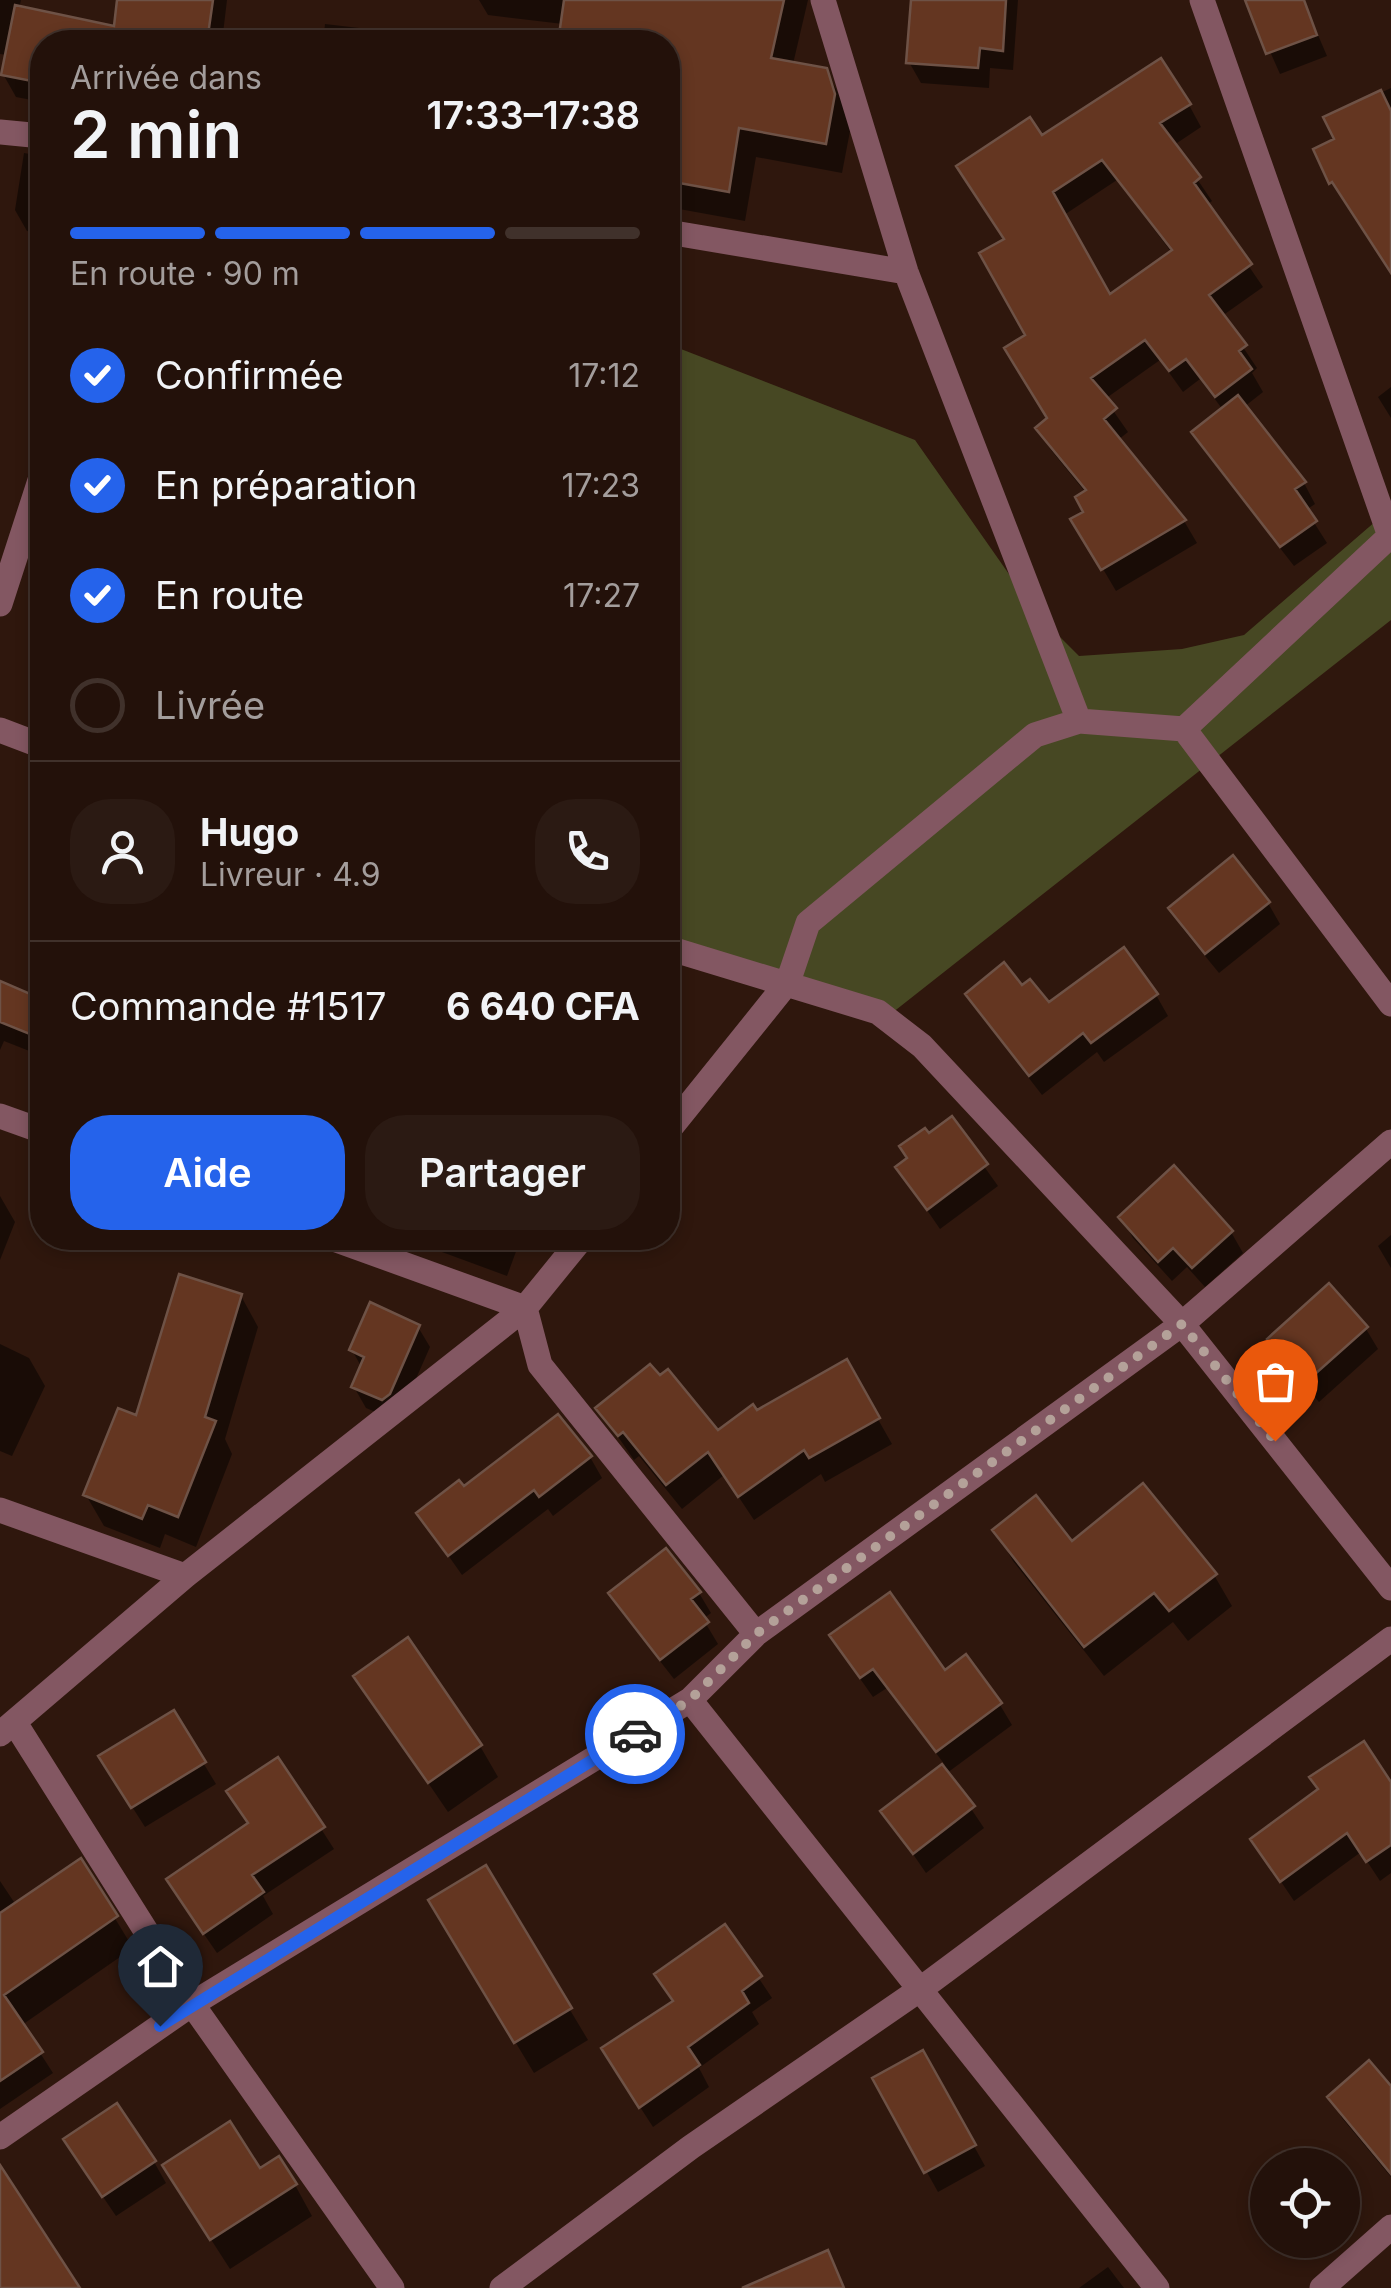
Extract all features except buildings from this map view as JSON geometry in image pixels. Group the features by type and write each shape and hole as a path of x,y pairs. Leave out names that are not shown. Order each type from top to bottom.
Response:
{"street":[{"path":"823,0 906,272 1079,721"},
{"path":"680,1116 788,982 808,923 1036,735 1079,721 1184,729 1391,535 1202,0"},
{"path":"0,132 30,135"},
{"path":"680,234 906,272"},
{"path":"0,604 30,511"},
{"path":"1184,729 1391,1004"},
{"path":"0,730 30,741"},
{"path":"680,951 878,1012 922,1046 1182,1324 1391,1588"},
{"path":"0,1116 30,1127"},
{"path":"0,2136 192,2004 690,1700 756,1634 1182,1324 1391,1142"},
{"path":"365,1250 524,1308"},
{"path":"392,2288 192,2004 8,1728 185,1576 524,1308 572,1250"},
{"path":"524,1308 540,1365 756,1634"},
{"path":"0,1510 185,1576"},
{"path":"502,2288 692,2147 922,1988 1391,1639"},
{"path":"690,1700 1157,2288"},
{"path":"1322,2288 1391,2227"}],"green space":[{"path":"680,349 915,440 1037,614 1079,656 1182,649 1244,635 1391,508 1391,620 892,1013 680,947"}],"way so far":[{"path":"635,1734 690,1700 756,1634 1182,1324 1275,1441"}],"route":[{"path":"160,2026 635,1734"}]}
